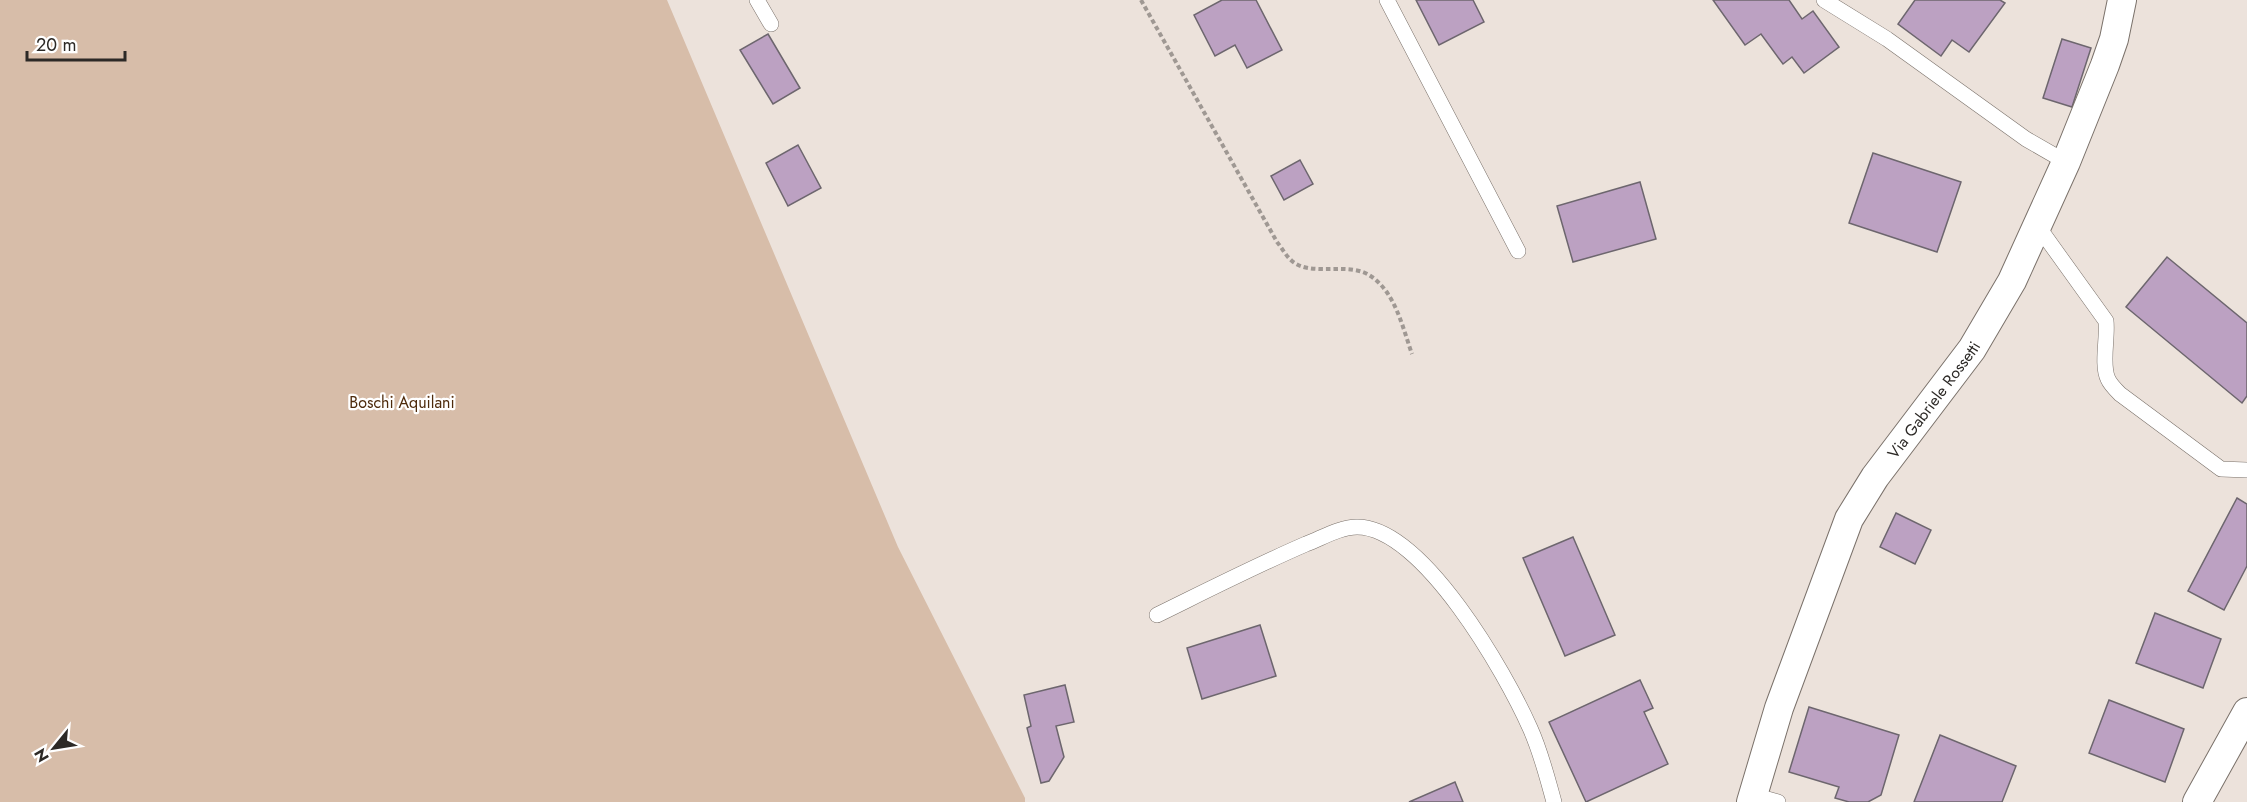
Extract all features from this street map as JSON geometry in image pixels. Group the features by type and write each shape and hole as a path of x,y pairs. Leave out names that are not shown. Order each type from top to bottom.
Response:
{"street":[{"name":"Via Gabriele Rossetti","path":"1761,800 1779,708 1849,519 1875,477 1972,349 2012,281 2066,162 2110,52 2122,0"},
{"path":"2197,802 2247,712"}],"lane":[{"path":"757,0 771,24"},
{"path":"1387,0 1518,251"},
{"path":"1824,0 1887,39 2026,140 2066,162"},
{"path":"2037,225 2106,321 2108,337 2105,357 2108,379 2120,394 2221,469 2247,470"},
{"path":"1157,615 1267,561 1340,530 1355,527 1381,532 1411,552 1439,582 1473,627 1504,677 1526,719 1542,758 1554,802"}],"path":[{"path":"1142,0 1277,242 1292,261 1305,267 1356,269 1373,277 1391,298 1412,354"}],"green space":[{"name":"Boschi Aquilani","path":"0,0 667,0 898,547 1025,802 0,802"}],"building":[{"path":"1222,0 1256,0 1282,50 1247,68 1235,45 1215,56 1194,15"},
{"path":"1416,0 1473,0 1484,22 1439,45"},
{"path":"1713,0 1789,0 1802,19 1813,11 1839,47 1804,73 1792,57 1783,64 1761,34 1745,45"},
{"path":"1915,0 2000,0 2005,3 1969,52 1952,40 1941,56 1898,24"},
{"path":"768,34 800,88 773,104 740,50"},
{"path":"2062,39 2091,48 2072,107 2043,98"},
{"path":"798,145 821,188 788,206 766,163"},
{"path":"1873,153 1961,182 1937,252 1849,223"},
{"path":"1300,160 1313,184 1284,200 1271,176"},
{"path":"1640,182 1656,239 1573,262 1557,206"},
{"path":"2167,257 2247,323 2247,396 2242,403 2126,307"},
{"path":"2237,498 2247,504 2247,566 2224,610 2188,591"},
{"path":"1896,513 1931,530 1915,564 1880,547"},
{"path":"1573,537 1615,635 1565,656 1523,558"},
{"path":"2155,613 2221,639 2203,688 2136,663"},
{"path":"1260,625 1276,676 1202,699 1187,648"},
{"path":"1640,680 1653,708 1644,712 1668,764 1586,802 1549,722"},
{"path":"1065,685 1074,722 1056,726 1064,757 1049,781 1041,783 1027,728 1031,726 1024,695"},
{"path":"2109,700 2184,729 2165,782 2089,753"},
{"path":"1809,707 1899,735 1881,795 1868,802 1849,802 1835,798 1839,787 1789,772"},
{"path":"1940,735 2016,766 2002,802 1914,802"},
{"path":"1455,782 1463,802 1409,802"}]}
